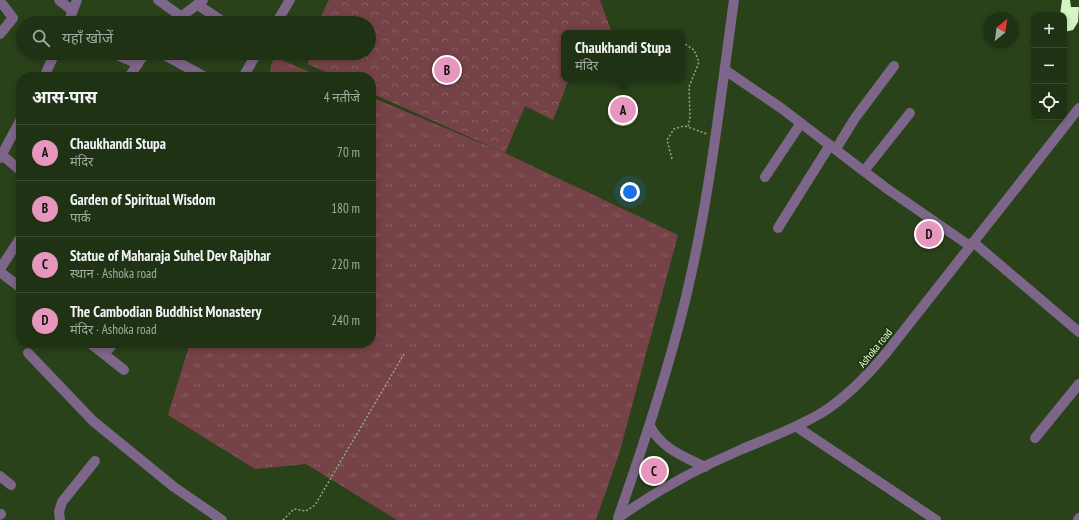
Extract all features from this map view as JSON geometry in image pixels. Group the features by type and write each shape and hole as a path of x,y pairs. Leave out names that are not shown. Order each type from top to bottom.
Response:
{"street":[{"path":"59,0 73,11"},
{"path":"71,16 77,0"},
{"path":"158,0 181,16"},
{"path":"280,16 290,0"},
{"path":"618,519 650,426 685,301 715,138 734,0"},
{"path":"0,1 13,18 0,34"},
{"path":"183,16 201,2 217,16"},
{"path":"46,72 52,60"},
{"path":"129,60 138,64"},
{"path":"132,72 141,60"},
{"path":"174,60 196,72"},
{"path":"246,72 253,60"},
{"path":"778,228 833,147 894,66"},
{"path":"725,70 801,123 864,171 972,244 1079,332"},
{"name":"Ashoka road","path":"618,519 643,500 705,467 798,427 824,411 864,380 1079,108"},
{"path":"864,171 910,113"},
{"path":"765,177 801,123"},
{"path":"16,128 1,157 16,168"},
{"path":"16,245 0,270 16,284"},
{"path":"96,348 124,370"},
{"path":"104,354 109,348"},
{"path":"28,353 93,421 174,487 222,520"},
{"path":"1035,438 1079,384"},
{"path":"650,426 656,438 668,447 705,467"},
{"path":"798,427 932,519"},
{"path":"60,520 59,508 62,502 95,461"},
{"path":"0,476 11,485"}],"path":[{"path":"685,44 694,50 699,62 689,87 690,117 688,127"},
{"path":"672,159 667,140 674,129 684,126 715,138"},
{"path":"283,520 294,509 306,511 315,505 404,354"}],"green space":[{"path":"329,0 600,0 611,30 561,30 561,82 568,82 553,120 525,106 505,153 376,95 376,72 326,72 308,64 309,60 376,60 376,16 321,16"},
{"path":"273,60 281,60 310,72 270,72"},
{"path":"376,99 505,153 678,235 619,454 596,520 397,520 306,464 255,469 168,415 188,348 376,348"}],"building":[{"path":"1062,0 1070,0 1071,7 1079,7 1078,22 1073,30 1067,31 1067,12 1060,12"},
{"path":"623,96 633,101 638,111 633,121 623,126 613,121 608,111 613,101"}],"place":[{"name":"Garden of Spiritual Wisdom","path":"447,70"},
{"name":"Chaukhandi Stupa","path":"623,110"},
{"name":"The Cambodian Buddhist Monastery","path":"929,234"},
{"name":"Statue of Maharaja Suhel Dev Rajbhar","path":"654,471"}]}
